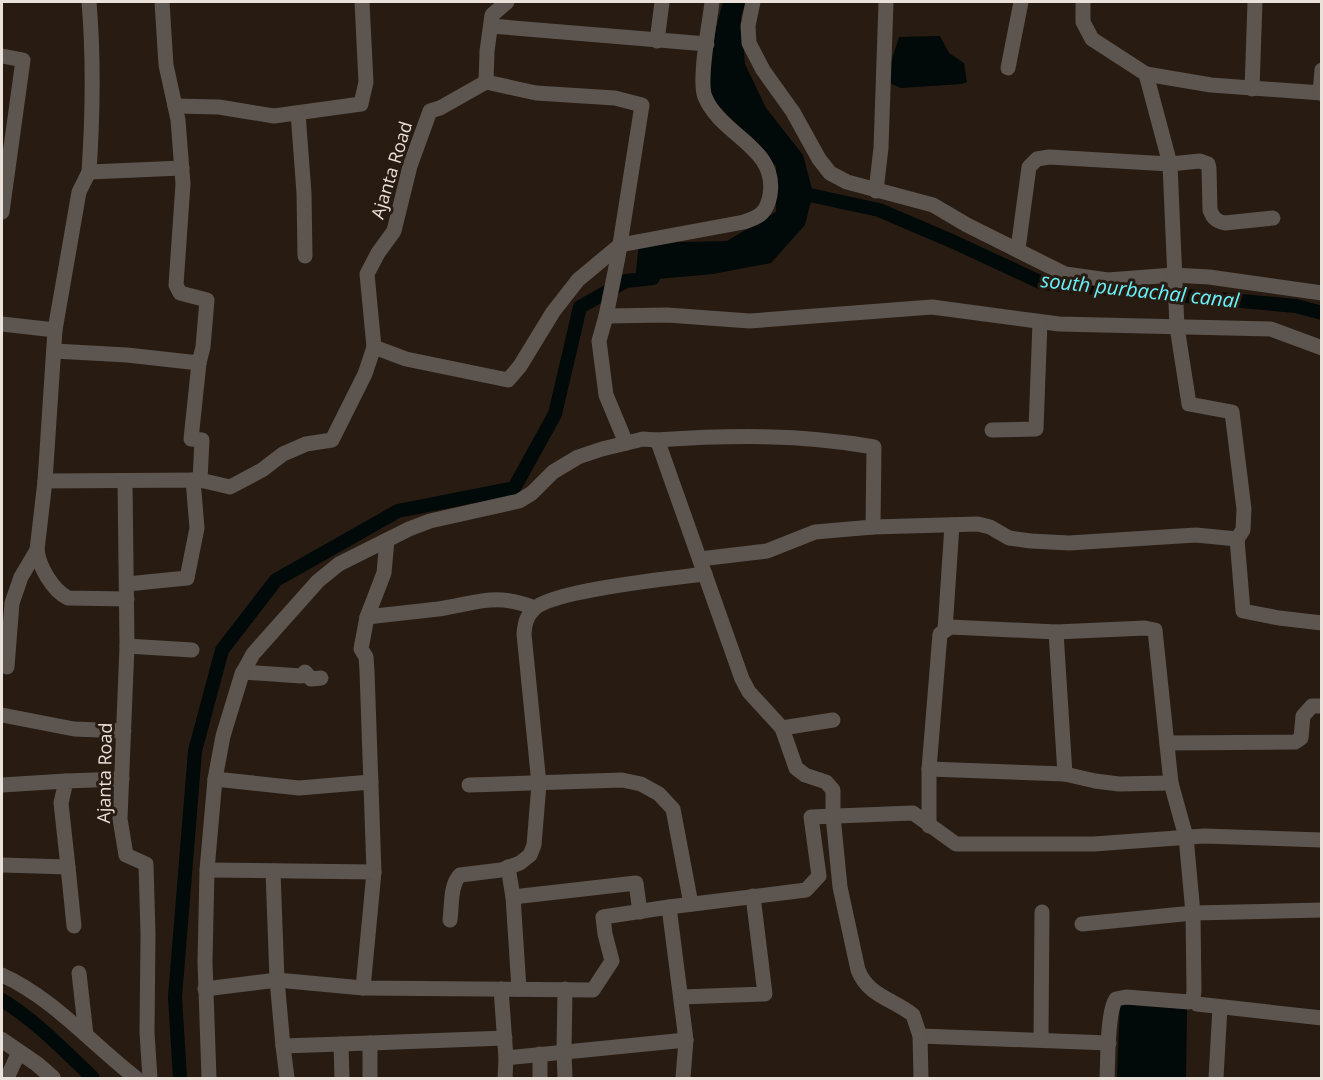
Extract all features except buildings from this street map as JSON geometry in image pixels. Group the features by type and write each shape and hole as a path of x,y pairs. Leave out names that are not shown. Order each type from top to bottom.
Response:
{"street":[{"path":"89,2 94,55 94,106 89,172 78,192 55,330 45,481 37,550 38,560 61,595 68,598 127,592 187,578 197,528 197,480 202,440 191,439 207,300 180,293 177,285 182,220 182,168 178,120 166,65 162,2"},
{"path":"175,106 219,107 274,116 361,104 366,82 362,2"},
{"path":"507,2 492,15 486,82 536,93 615,98 642,105 619,251 599,341 606,394 626,442"},
{"path":"657,40 662,2"},
{"path":"374,348 406,359 508,380 520,366 554,312 578,280 619,251 760,217 768,206 771,189 770,178 760,154 722,122 704,95 704,64 712,2"},
{"path":"753,2 748,26 749,43 763,70 793,112 819,159 830,173 847,182 933,205 1065,274 1108,280 1209,277 1322,294"},
{"path":"876,191 881,148 886,2"},
{"path":"1008,68 1021,2"},
{"path":"1083,2 1083,22 1092,39 1146,74 1211,85 1321,93 1322,70"},
{"path":"1252,89 1255,2"},
{"path":"491,26 706,44"},
{"path":"2,56 23,60 2,212"},
{"path":"1146,74 1170,164 1176,322 1189,404 1232,412 1244,509 1243,530 1237,539 1243,611 1322,623"},
{"name":"Ajanta Road","path":"45,481 197,480 230,486 262,470 283,454 306,444 332,440 365,374 374,348 367,274 378,253 394,231 410,166 430,111 440,108 486,82"},
{"path":"298,113 304,193 305,256"},
{"path":"1018,249 1029,167 1037,159 1049,157 1170,164 1200,161 1208,164 1210,210 1217,221 1224,223 1273,218"},
{"path":"89,172 182,168"},
{"path":"607,308 750,321 857,315 932,307 1059,324 1176,322 1271,329 1322,348"},
{"path":"992,430 1036,429 1040,322"},
{"path":"2,324 55,330"},
{"path":"54,351 127,355 199,363"},
{"path":"209,1078 205,989 207,870 215,779 223,736 243,672 253,654 318,581 339,564 409,529 446,516 519,501 532,493 553,472 570,461 602,449 643,439 763,435 832,440 874,447 873,527"},
{"path":"656,440 667,465 742,679 749,692 782,728 796,768 805,775 826,782 833,790 833,816 840,887 862,981 870,989 913,1015 920,1036 921,1078"},
{"name":"Ajanta Road","path":"125,481 127,646 120,819 126,855 146,864 147,1033 150,1078"},
{"path":"700,559 767,551 815,532 873,527 978,524 990,527 1009,538 1070,543 1196,535 1237,539"},
{"path":"945,630 952,525"},
{"path":"363,988 374,872 367,671 366,657 361,649 367,617 384,573 387,540"},
{"path":"7,667 12,603 21,577 37,550"},
{"path":"450,920 454,883 457,877 520,863 530,855 534,845 539,784 525,634 526,619 535,608 545,602 602,589 705,574"},
{"path":"367,617 438,609 487,599 514,600 535,608"},
{"path":"929,826 929,769 940,634 950,627 1056,632 1145,628 1155,630 1171,783 1186,837 1193,913 1193,998 1189,1002 1126,997 1116,999 1113,1002 1110,1020 1107,1078"},
{"path":"1056,632 1065,774"},
{"path":"127,646 192,650"},
{"path":"243,672 301,676 305,672 308,678 321,678"},
{"path":"1167,743 1295,742 1301,738 1303,716 1312,706 1322,706"},
{"path":"2,715 74,729 124,731"},
{"path":"782,728 833,720"},
{"path":"929,769 1065,774 1119,784 1171,783"},
{"path":"2,785 122,779"},
{"path":"215,779 299,788 371,782"},
{"path":"470,785 622,780 641,784 659,794 673,809 691,904"},
{"path":"66,781 61,803 74,926"},
{"path":"205,989 277,980 363,988 594,990 612,962 603,917 806,890 819,876 811,817 913,813 956,844 1094,844 1186,837 1245,836 1281,840 1322,840"},
{"path":"2,865 68,867"},
{"path":"508,867 513,897 519,990"},
{"path":"207,870 374,872"},
{"path":"273,871 277,980 287,1078"},
{"path":"513,897 636,884 640,912"},
{"path":"681,997 765,994 753,896"},
{"path":"669,907 686,1040 683,1078"},
{"path":"1082,924 1193,913 1322,910"},
{"path":"1041,1039 1042,912"},
{"path":"79,973 86,1035"},
{"path":"2,975 23,984 136,1078"},
{"path":"501,989 506,1058 505,1078"},
{"path":"565,989 565,1078"},
{"path":"1197,1004 1322,1018"},
{"path":"1216,1078 1220,1007"},
{"path":"920,1036 1109,1042"},
{"path":"283,1046 505,1038"},
{"path":"2,1040 53,1078"},
{"path":"506,1058 686,1040"},
{"path":"370,1042 370,1078"},
{"path":"341,1044 342,1078"},
{"path":"8,1078 19,1052"},
{"path":"540,1054 540,1078"}],"shaded area":[{"path":"723,2 746,2 741,16 745,64 766,108 803,155 813,193 805,225 771,263 713,274 635,281 639,243 727,241 776,212 776,166 706,92 716,28"},
{"path":"940,36 949,53 964,63 967,82 901,88 885,81 899,37"},
{"path":"1120,1004 1187,1009 1186,1078 1117,1078"}],"waterway":[{"name":"south purbachal canal","path":"796,192 879,210 1042,283 1296,306 1322,313"},
{"path":"180,1078 175,997 195,751 222,650 276,580 398,511 514,488 555,414 580,307 626,281 653,278"},
{"path":"2,1000 38,1027 93,1078"}]}
